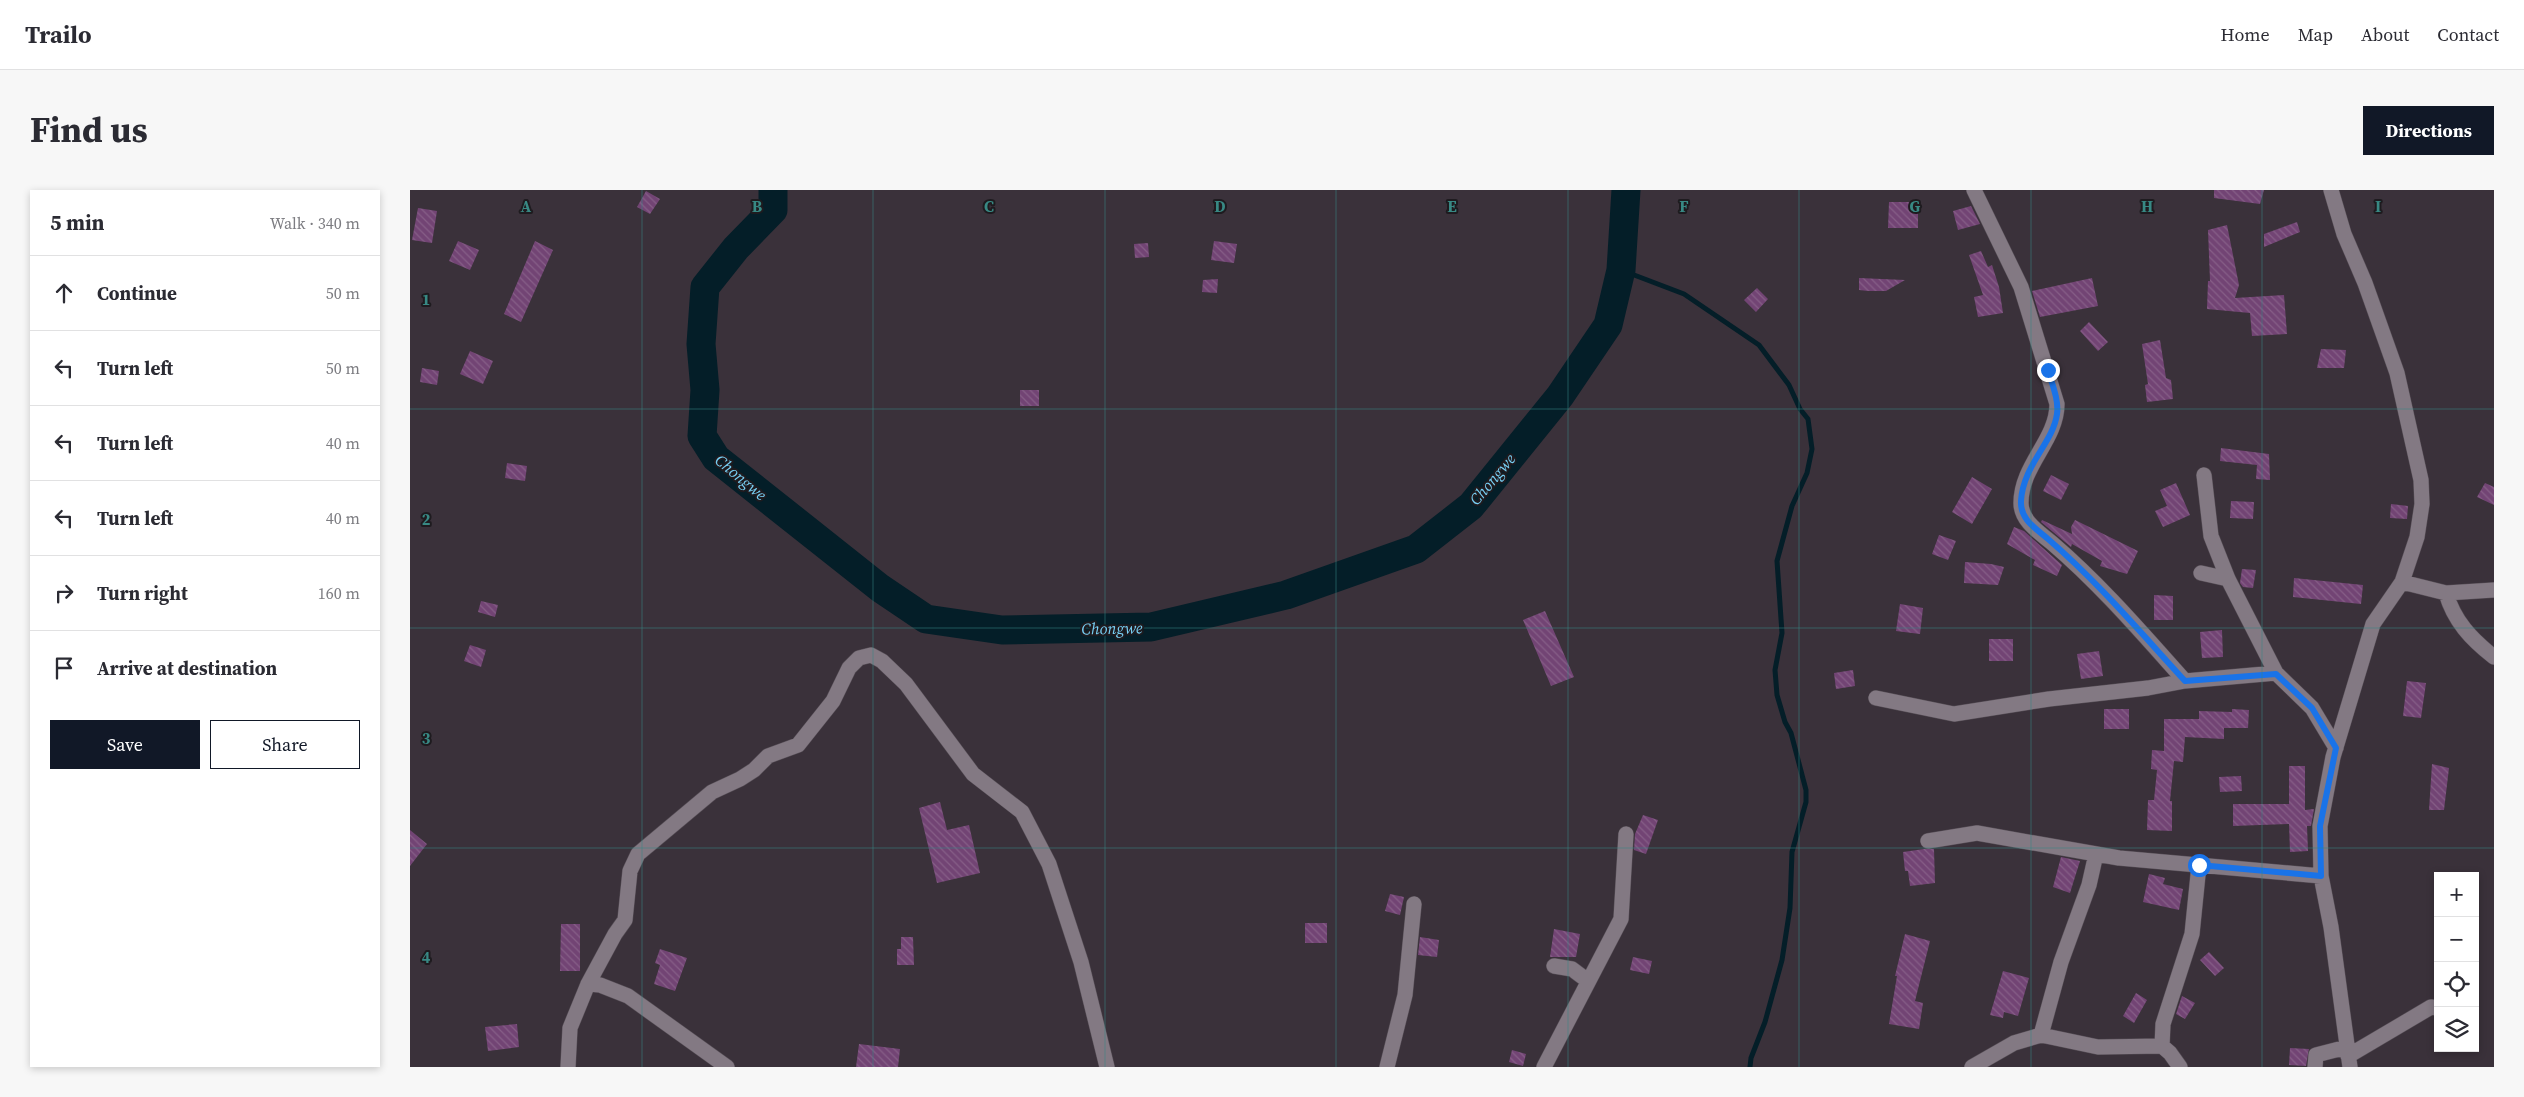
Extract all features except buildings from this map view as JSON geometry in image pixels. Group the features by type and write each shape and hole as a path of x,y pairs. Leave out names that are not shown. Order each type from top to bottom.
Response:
{"street":[{"path":"1974,190 2021,288 2057,404 2057,416 2050,433 2030,466 2024,485 2021,502 2025,519 2085,571 2185,681"},
{"path":"2331,190 2344,234 2397,373 2421,480 2422,504 2417,536 2402,582 2372,624 2336,748 2320,826 2321,876 2331,927 2348,1056"},
{"path":"2204,476 2211,536 2228,579 2276,674 2312,708 2336,748"},
{"path":"2201,573 2228,579"},
{"path":"2402,582 2446,593 2494,590"},
{"path":"2446,593 2452,613 2478,644 2494,657"},
{"path":"568,1067 570,1028 588,984 615,934 626,920 630,871 638,854 712,792 740,780 754,770 768,756 798,745 833,701 849,668 859,658 871,655 882,661 906,684 973,774 1022,812 1052,872 1081,962 1107,1067"},
{"path":"1876,698 1954,714 2049,699 2148,688 2185,681 2276,674"},
{"path":"1928,841 1977,833 2096,854 2321,876"},
{"path":"1544,1067 1621,919 1626,834"},
{"path":"2041,1035 2061,962 2089,885 2096,854"},
{"path":"2162,1046 2163,1024 2192,934 2199,865"},
{"path":"1387,1067 1405,995 1414,904"},
{"path":"1554,966 1572,969 1588,982"},
{"path":"588,984 600,985 628,996 727,1067"},
{"path":"2315,1067 2316,1055 2348,1056 2431,1007 2434,1007"},
{"path":"1972,1067 2014,1042 2041,1035 2098,1047 2162,1046 2170,1053 2180,1067"}],"waterway":[{"name":"Chongwe","path":"773,190 773,210 736,248 705,287 701,344 705,390 702,436 716,458 880,588 926,619 1002,630 1151,627 1286,595 1416,549 1471,506 1560,396 1608,325 1621,270 1626,190"},
{"path":"1621,270 1684,294 1759,345 1789,385 1800,409 1808,419 1812,449 1807,473 1792,506 1777,561 1782,633 1775,670 1777,695 1785,722 1791,733 1806,790 1806,802 1792,852 1790,908 1782,960 1765,1022 1751,1058 1750,1067"}],"route":[{"path":"2048,370 2057,404 2057,416 2050,433 2030,466 2024,485 2021,502 2025,519 2085,571 2185,681 2276,674 2312,708 2336,748 2320,826 2321,876 2199,865"}]}
